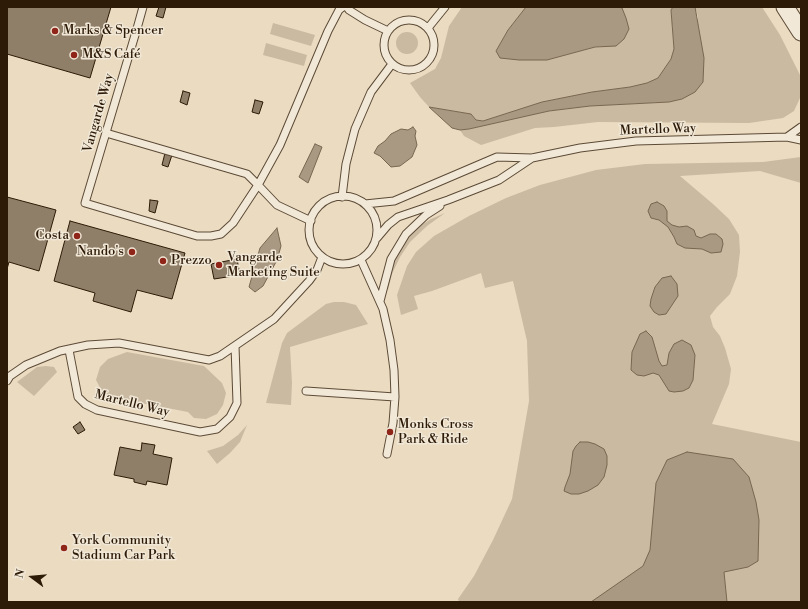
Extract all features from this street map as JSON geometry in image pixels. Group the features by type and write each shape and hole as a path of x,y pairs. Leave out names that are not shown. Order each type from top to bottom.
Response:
{"street":[{"path":"785,7 801,32"}],"lane":[{"name":"Vangarde Way","path":"143,7 85,203 197,236 211,236 221,234 233,223 258,185"},
{"path":"258,185 280,145 328,31 339,10 343,7"},
{"path":"347,7 349,10 365,20 388,30"},
{"path":"428,28 445,7"},
{"path":"408,19 422,23 428,28 433,35 435,42 431,57 427,63 421,68 413,70 398,68 392,64 384,51 383,44 384,37 388,30 400,21 408,19"},
{"path":"342,197 346,164 355,129 371,92 392,64"},
{"path":"786,137 801,127"},
{"path":"106,133 247,174 277,205 311,221"},
{"name":"Martello Way","path":"365,204 394,201 497,157 532,158 580,148 636,142 786,137 801,140"},
{"name":"Martello Way","path":"377,238 388,225 398,217 448,200 499,180 532,158"},
{"path":"342,197 354,198 365,204 371,211 375,219 377,238 368,254 361,260 341,264 331,262 322,257 315,249 311,240 310,231 311,221 316,211 332,198 342,197"},
{"path":"380,301 391,259 406,234 426,215 448,200"},
{"path":"7,381 10,376 26,365 60,351 88,345 119,343 209,360 220,356 274,319 309,282 322,257"},
{"path":"361,260 380,301 390,340 394,370 395,397 393,423 387,454"},
{"name":"Martello Way","path":"69,350 78,397 85,404 97,410 200,432 217,429 230,417 237,403 235,346"},
{"path":"306,391 395,397"}],"shaded area":[{"path":"462,7 526,7 508,30 496,51 547,60 595,47 606,47 622,8 620,7 673,7 671,10 674,49 671,59 658,78 647,83 542,102 483,121 476,120 471,114 429,107 410,83 435,69 441,58 449,26"},
{"path":"526,7 620,7 622,8 629,29 624,39 616,46 595,47 547,60 500,58 496,51 508,30"},
{"path":"673,7 695,7 704,58 703,82 695,92 682,99 669,102 590,106 549,111 460,130 452,128 429,107 471,114 476,120 483,121 542,102 647,83 658,78 671,59 674,49 671,10"},
{"path":"695,7 762,7 780,35 800,75 800,98 794,111 783,118 749,123 598,122 535,128 481,145 464,136 460,130 549,111 590,106 669,102 682,99 698,17"},
{"path":"273,23 315,35 311,46 270,34"},
{"path":"403,32 411,32 418,39 418,47 411,54 403,54 396,47 396,39"},
{"path":"266,43 307,55 304,66 263,55"},
{"path":"413,127 416,131 415,136 417,145 412,157 400,166 391,167 380,156 374,153 378,146 391,134 401,129 408,130"},
{"path":"315,144 322,147 308,183 299,177"},
{"path":"801,157 801,183 760,171 680,176 729,219 739,235 740,252 737,276 730,294 710,316 713,327 720,336 725,348 731,369 729,384 712,424 801,442 801,602 459,602 458,599 474,576 512,499 529,401 527,341 513,281 485,288 481,273 414,296 418,309 401,315 397,295 407,266 416,252 434,236 469,216 506,198 540,185 596,170 645,164 763,162"},
{"path":"657,202 664,206 667,211 667,221 672,225 679,227 687,226 694,230 696,236 701,238 710,234 716,234 722,239 723,244 721,252 711,253 702,249 685,248 677,244 668,227 659,220 651,218 648,211 651,204"},
{"path":"445,213 427,226 410,242 400,257 392,274 388,290 388,281 396,255 407,239 418,227"},
{"path":"277,228 281,246 277,260 263,286 255,292 249,287 260,248"},
{"path":"671,276 677,284 678,296 666,314 659,315 654,312 650,306 651,299 655,287 662,278"},
{"path":"344,302 356,305 368,324 290,347 292,383 291,405 266,403 282,343 287,333 326,304"},
{"path":"646,331 652,337 659,361 662,366 667,365 669,353 674,344 682,340 691,345 695,355 693,380 689,388 683,391 669,391 659,375 653,373 644,376 637,375 631,370 632,352 640,334"},
{"path":"127,352 204,366 222,383 226,393 223,405 217,414 206,419 194,418 188,412 126,400 121,403 112,402 105,397 96,380 100,367 108,359"},
{"path":"37,367 54,367 57,372 34,396 17,382"},
{"path":"247,425 240,442 217,464 207,451 223,446 238,435"},
{"path":"580,442 595,444 604,449 607,456 607,465 604,477 598,485 579,494 571,494 564,491 570,474 573,451"},
{"path":"687,452 733,459 749,477 759,520 758,561 748,567 724,572 727,602 591,602 643,566 650,550 656,483 667,460"}],"building":[{"name":"Marks & Spencer","path":"7,7 111,7 90,78 7,54"},
{"path":"159,7 166,7 163,18 156,16"},
{"path":"183,91 190,93 187,105 180,102"},
{"path":"255,100 263,102 259,114 252,112"},
{"path":"165,153 172,155 168,167 162,165"},
{"path":"7,197 56,210 39,271 9,262 7,269"},
{"path":"150,200 158,201 155,213 149,211"},
{"path":"70,221 185,253 172,299 137,290 131,312 93,301 95,293 54,281"},
{"path":"237,259 240,275 214,279 211,264"},
{"path":"80,422 85,430 78,434 73,427"},
{"path":"142,443 155,445 153,454 172,458 167,485 147,481 146,485 134,482 134,479 114,475 120,447 141,451"}],"place":[{"name":"Marks & Spencer","path":"55,31"},
{"name":"M&S Café","path":"74,55"},
{"name":"Costa","path":"77,236"},
{"name":"Nando's","path":"132,252"},
{"name":"Prezzo","path":"163,261"},
{"name":"Vangarde Marketing Suite","path":"219,265"},
{"name":"Monks Cross Park & Ride","path":"390,432"},
{"name":"York Community Stadium Car Park","path":"64,548"}]}
